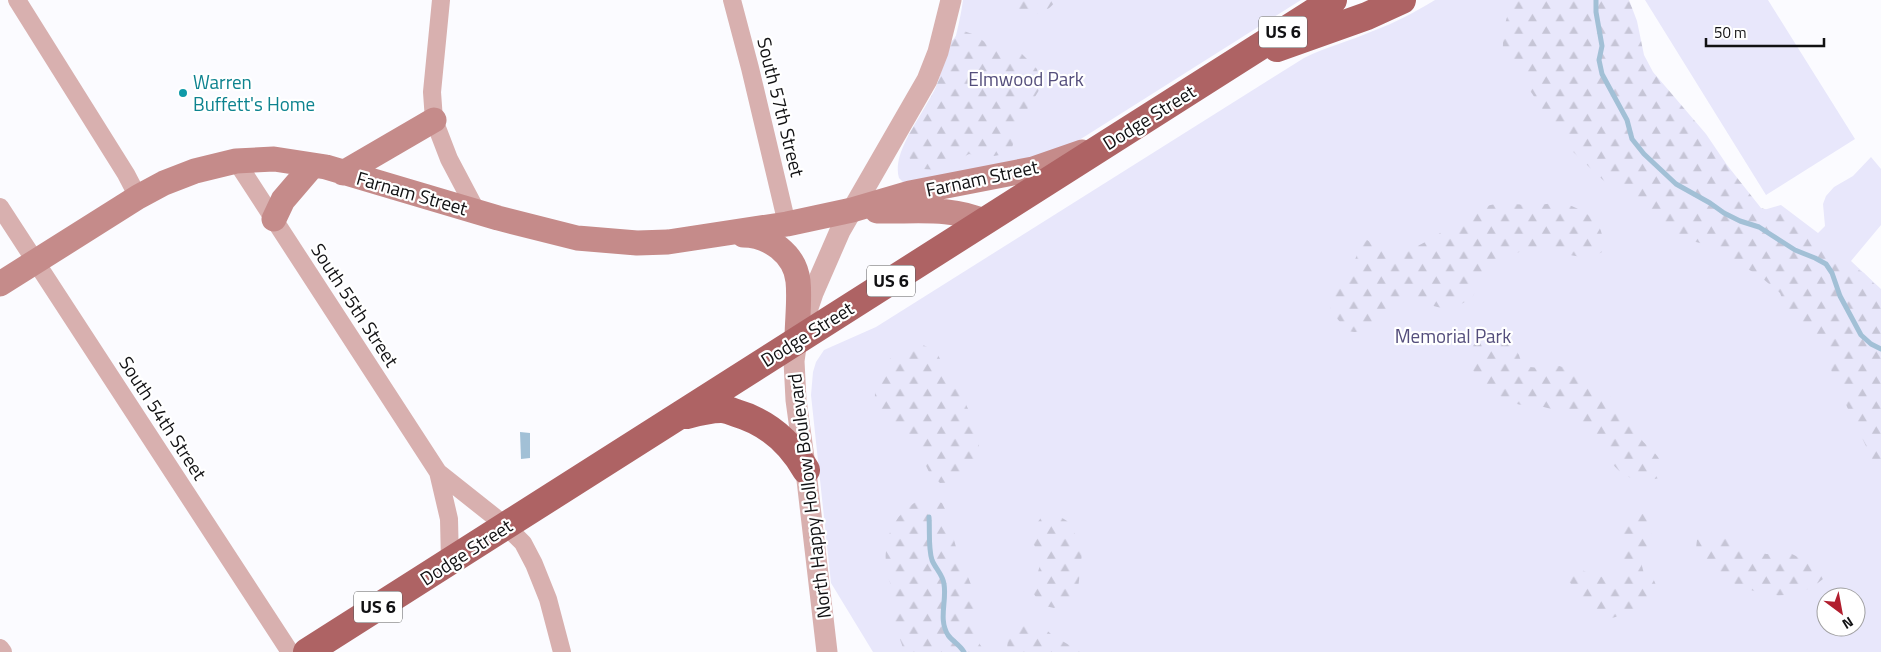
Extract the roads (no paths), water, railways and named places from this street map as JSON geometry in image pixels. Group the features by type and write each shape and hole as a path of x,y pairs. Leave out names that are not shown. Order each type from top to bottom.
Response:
{"highway":[{"name":"Dodge Street","path":"307,652 1333,0"},
{"path":"1234,64 1367,16 1402,0"},
{"path":"669,421 708,410 723,409 751,417 790,445 806,470"}],"main road":[{"path":"343,173 434,120"},
{"name":"Farnam Street","path":"0,284 138,197 164,183 194,171 236,161 274,159 326,167 477,212 577,238 636,243 668,242 788,224 852,210 910,194 1033,169 1110,142"},
{"path":"274,219 283,200 313,165"},
{"name":"Farnam Street","path":"852,210 957,213 972,216 985,222"},
{"path":"728,234 761,237 778,247 785,254 794,268 798,283 797,340"}],"street":[{"path":"16,0 126,174 138,197"},
{"path":"441,0 432,92 434,120 448,159 477,212"},
{"name":"South 57th Street","path":"732,0 788,224"},
{"name":"North Happy Hollow Boulevard","path":"827,652 796,400 794,361 797,340 817,285 840,232 927,80 938,52 951,0"},
{"name":"South 55th Street","path":"236,161 438,472 506,526 523,543 548,599 562,652"},
{"name":"South 54th Street","path":"0,207 290,652"},
{"name":"South 55th Street","path":"438,472 449,519 450,562"},
{"path":"0,648 2,652"}],"waterway":[{"path":"1596,0 1596,12 1602,46 1599,60 1602,74 1627,120 1632,139 1644,154 1676,184 1724,213 1759,227 1795,250 1826,264 1832,273 1840,296 1861,335 1871,344 1881,349"},
{"path":"929,517 931,555 933,563 942,578 945,590 943,616 945,629 948,635 964,652"}],"place":[{"name":"Warren Buffett's Home","path":"183,93"}],"park label":[{"name":"Elmwood Park","path":"1026,79"},
{"name":"Memorial Park","path":"1453,336"}]}
